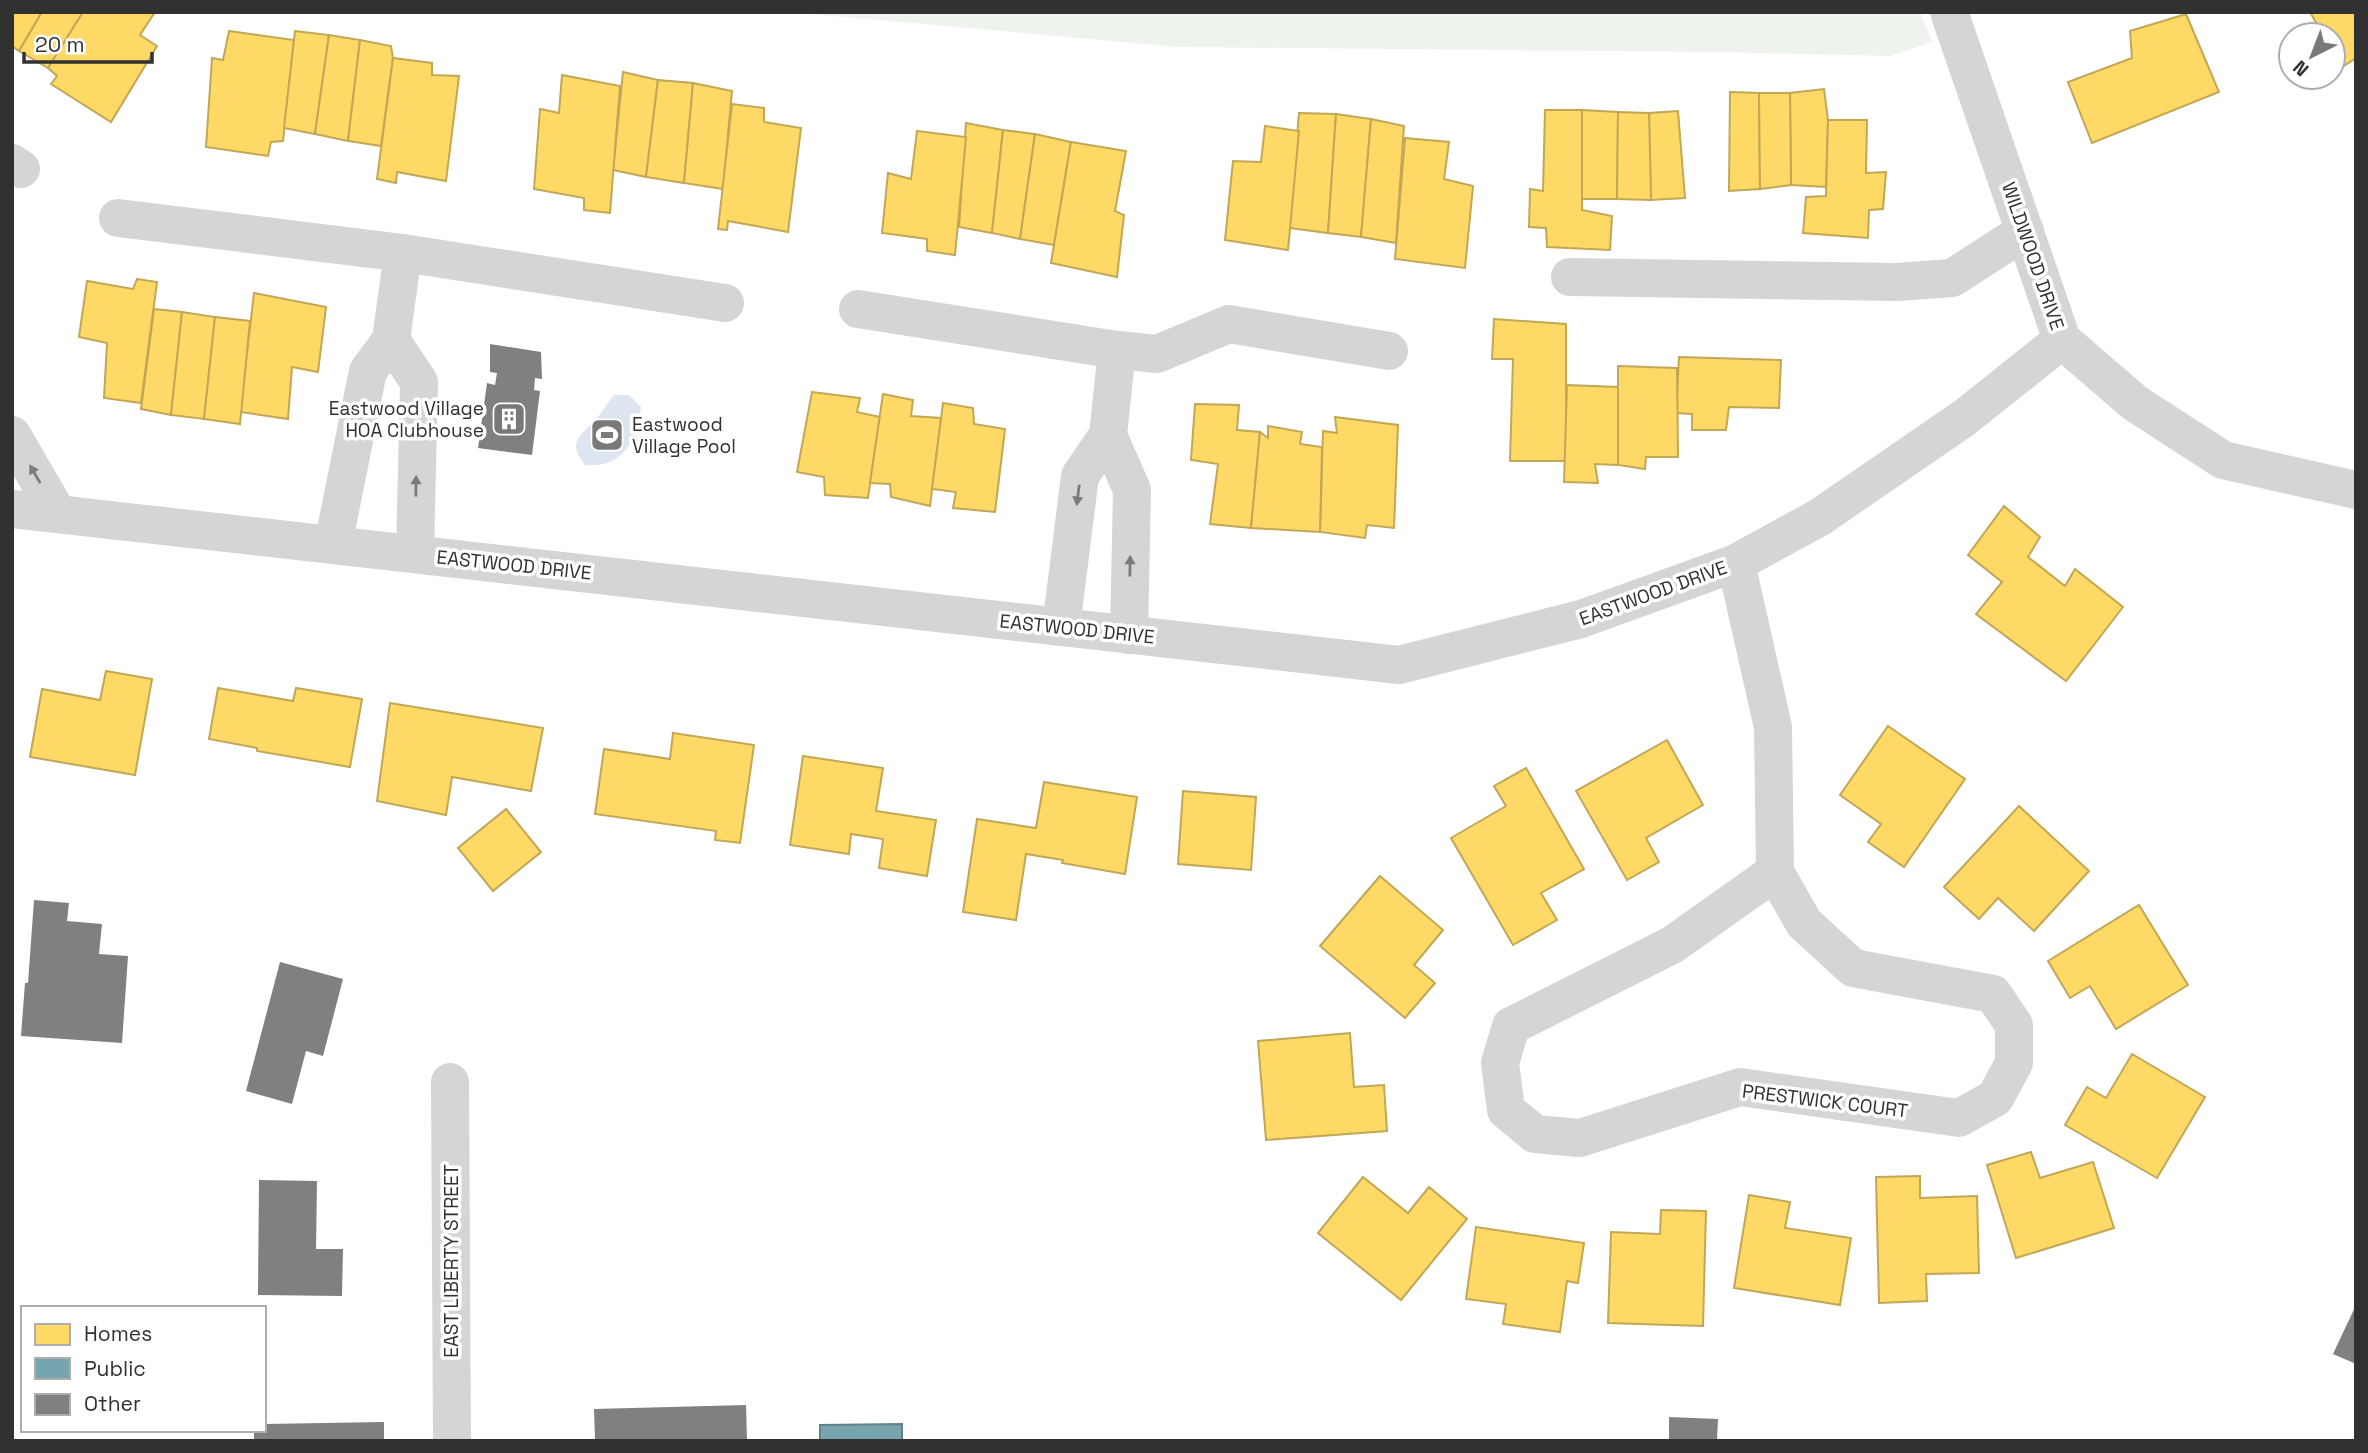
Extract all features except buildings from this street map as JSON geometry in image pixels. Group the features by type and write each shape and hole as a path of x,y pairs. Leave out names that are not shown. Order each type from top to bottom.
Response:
{"street":[{"name":"WILDWOOD DRIVE","path":"1950,12 2062,340 2135,403 2223,460 2356,490"},
{"path":"118,218 403,253 725,303"},
{"path":"1570,277 1897,282 1952,278 2025,232"},
{"path":"333,545 368,370 391,340 403,253"},
{"path":"858,309 1157,354 1229,324 1389,351"},
{"path":"391,340 419,382 415,554"},
{"name":"EASTWOOD DRIVE","path":"12,509 1399,665 1581,619 1736,563 1831,509 1964,418 2062,340"},
{"path":"1061,627 1080,477 1108,435 1117,350"},
{"path":"12,435 58,514"},
{"path":"1108,435 1132,490 1129,635"},
{"path":"1736,563 1773,727 1774,872"},
{"name":"PRESTWICK COURT","path":"1774,872 1804,923 1853,968 1993,994 2014,1025 2014,1063 1995,1098 1959,1118 1740,1087 1580,1138 1535,1134 1506,1110 1500,1063 1511,1026 1672,945 1774,872"},
{"name":"EAST LIBERTY STREET","path":"450,1082 452,1441"}],"shaded area":[{"path":"789,12 1920,12 1932,42 1890,56 1178,47"},
{"name":"Eastwood Village Pool","path":"614,395 629,395 641,407 632,441 626,450 609,462 585,465 576,449 578,438"}],"place":[{"name":"Eastwood Village HOA Clubhouse","path":"509,419"},
{"name":"Eastwood Village Pool","path":"607,435"}]}
